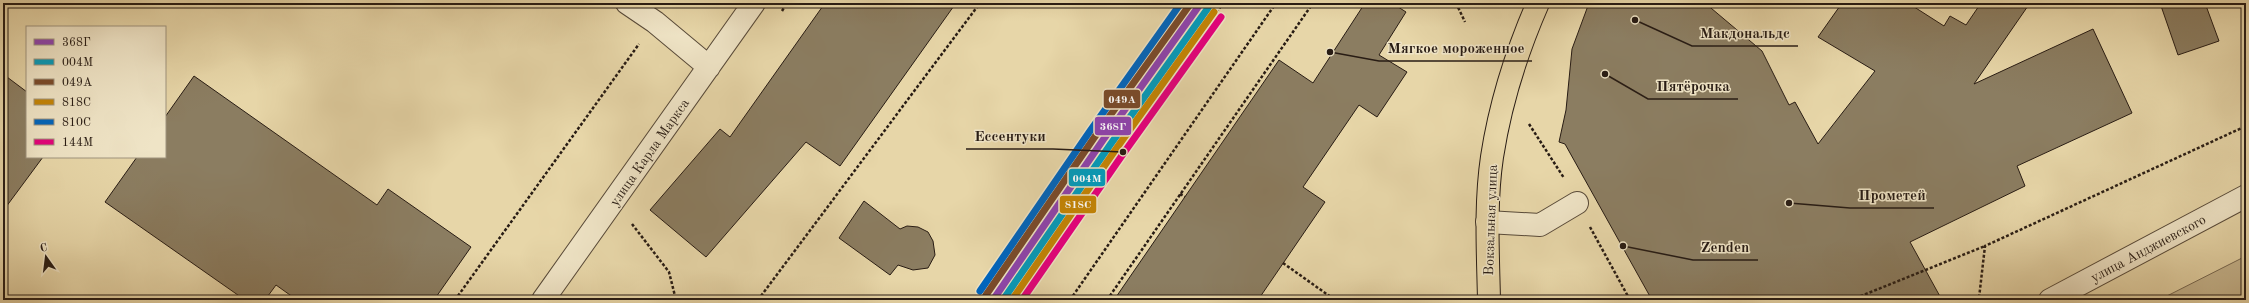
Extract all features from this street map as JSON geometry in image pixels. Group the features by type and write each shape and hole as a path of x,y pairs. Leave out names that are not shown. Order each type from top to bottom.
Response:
{"main road":[{"name":"Вокзальная улица","path":"1489,300 1487,222 1492,157 1507,89 1538,3"}],"street":[{"path":"627,3 655,22 709,67"},
{"name":"улица Карла Маркса","path":"543,300 754,3"},
{"name":"улица Анджиевского","path":"2050,300 2246,196"},
{"path":"1487,222 1540,225 1577,203"}],"path":[{"path":"758,300 980,3"},
{"path":"1017,300 1223,3"},
{"path":"1070,300 1276,3"},
{"path":"1107,300 1313,3"},
{"path":"1456,3 1466,22"},
{"path":"455,300 655,22"},
{"path":"1529,124 1562,174"},
{"path":"1851,300 1985,246 2246,126"},
{"path":"1180,194 1185,198"},
{"path":"1577,203 1630,300"},
{"path":"610,205 630,222 669,272 676,300"},
{"path":"1975,300 1979,298 1985,246"},
{"path":"1283,264 1335,300"}],"shaded area":[{"path":"2246,256 2246,300 2159,300"}],"building":[{"path":"825,3 956,3 840,166 806,142 706,257 650,210 720,129 730,137"},
{"path":"1365,3 1392,3 1406,12 1379,55 1407,72 1377,117 1359,105 1303,187 1325,202 1258,300 1114,300 1279,60 1313,83"},
{"path":"1589,3 1705,3 1762,51 1789,105 1795,102 1818,144 1875,71 1818,37 1842,3 1908,3 1944,26 1950,16 1966,25 1981,3 2030,3 1974,84 2093,29 2132,113 2017,166 2025,186 1910,242 1942,300 1652,300 1565,144 1559,142 1566,110 1572,49"},
{"path":"2160,3 2205,3 2219,41 2178,55"},
{"path":"3,74 26,91 26,158 42,158 3,211"},
{"path":"194,76 377,205 388,189 471,247 434,300 297,300 276,285 265,300 245,300 105,202 136,158 166,158 166,116"},
{"path":"864,201 900,229 907,226 918,227 928,232 933,241 935,255 928,268 913,270 898,265 890,275 839,238"}],"transit line":[{"name":"810С","path":"980,291 1090,131 1181,3"},
{"name":"049А","path":"986,295 1096,135 1191,3"},
{"name":"368Г","path":"993,300 1103,140 1201,3"},
{"name":"004М","path":"1003,300 1110,145 1208,8"},
{"name":"818С","path":"1012,300 1116,149 1214,12"},
{"name":"144М","path":"1022,300 1123,154 1221,17"}],"place":[{"name":"Макдональдс","path":"1635,20"},
{"name":"Мягкое мороженное","path":"1330,52"},
{"name":"Пятёрочка","path":"1605,74"},
{"name":"Ессентуки","path":"1123,152"},
{"name":"Прометей","path":"1789,203"},
{"name":"Zenden","path":"1623,246"}]}
